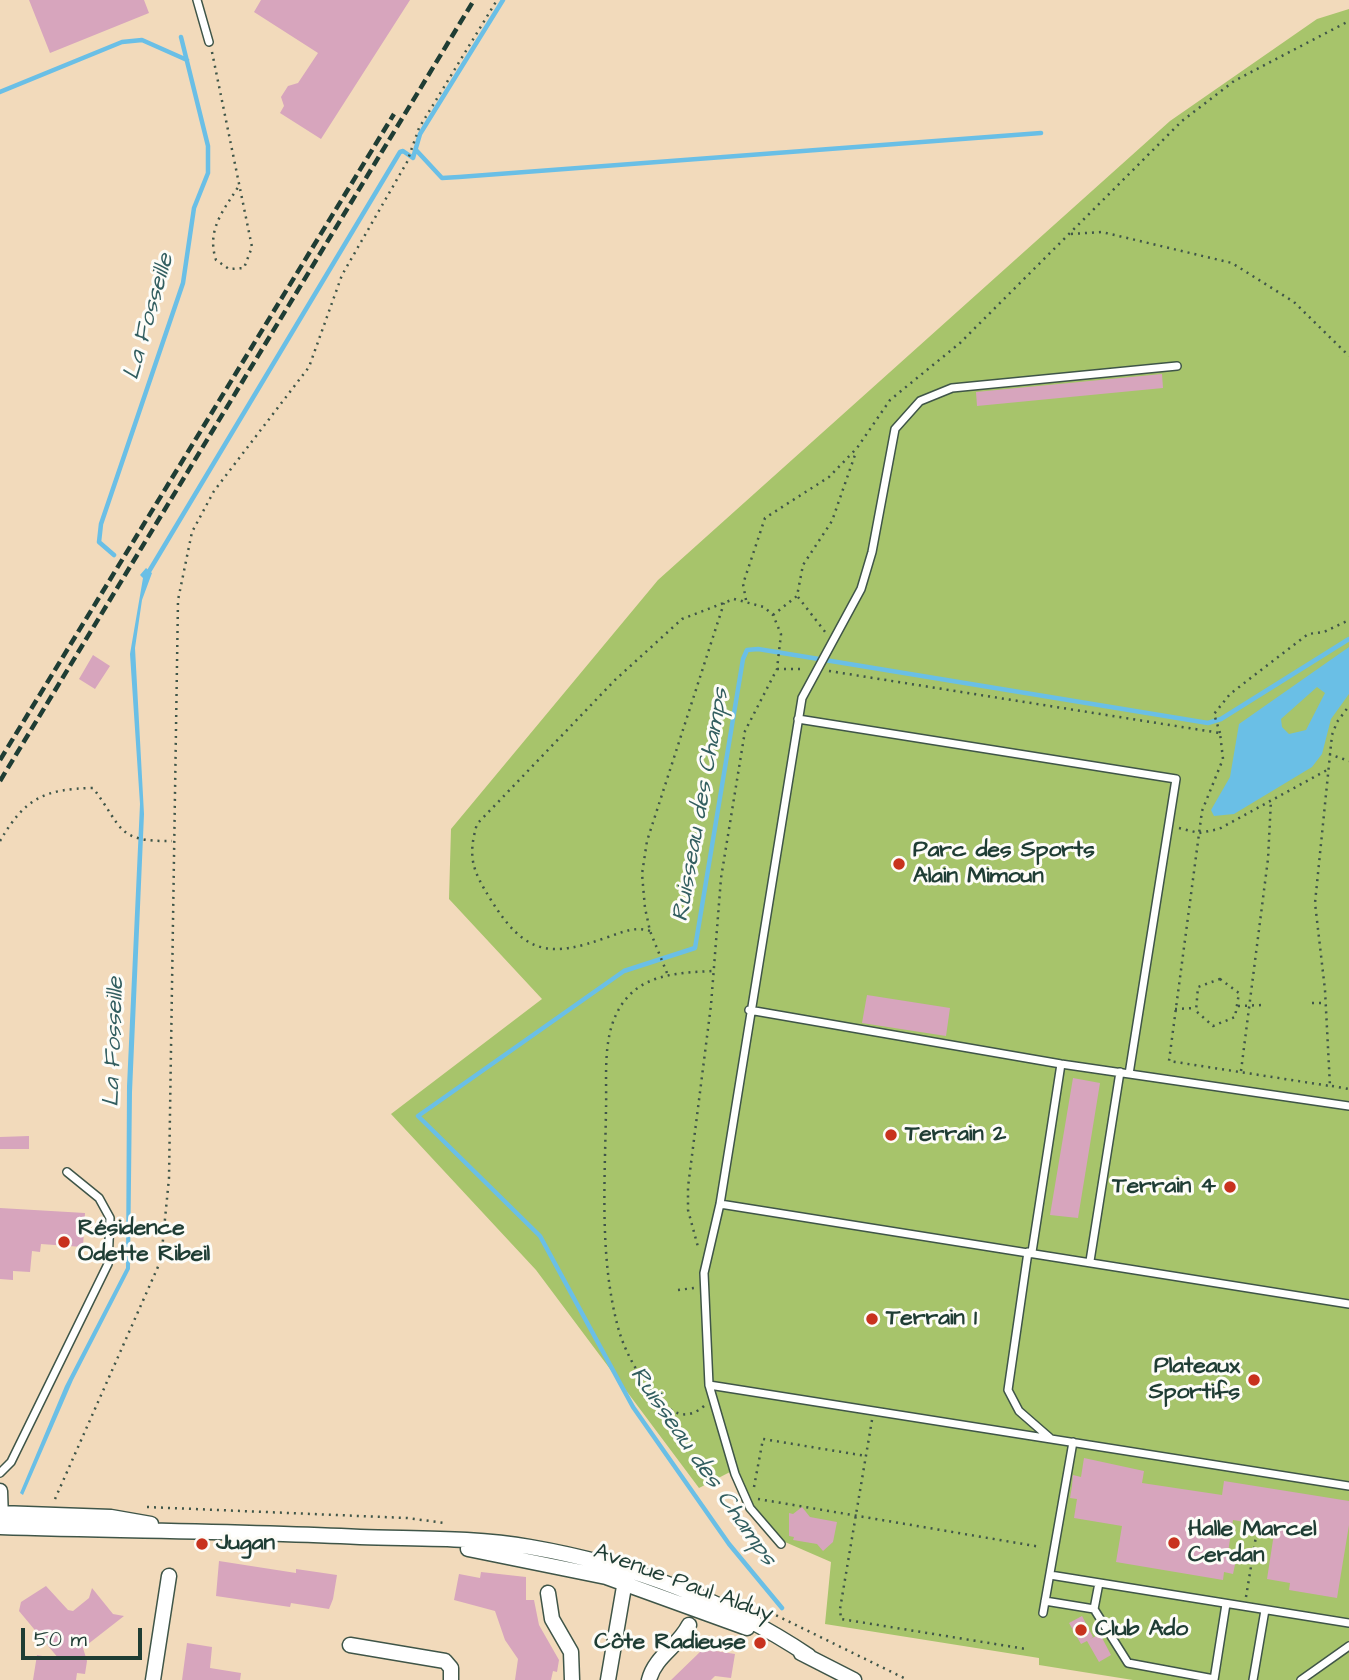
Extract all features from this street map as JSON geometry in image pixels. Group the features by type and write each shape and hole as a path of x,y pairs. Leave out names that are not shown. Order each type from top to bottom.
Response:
{"street":[{"path":"0,1491 0,1519"},
{"name":"Avenue Paul Alduy","path":"0,1519 529,1546 719,1604 766,1628 808,1656 854,1680"},
{"path":"152,1680 169,1576"},
{"path":"608,1680 626,1576"},
{"path":"548,1593 552,1619 571,1652 573,1674"},
{"path":"650,1678 657,1660 682,1640 690,1625"},
{"path":"350,1645 445,1661 451,1668 451,1680"}],"lane":[{"path":"197,0 209,43"},
{"path":"781,1545 750,1508 735,1474 709,1385 704,1273 720,1204 749,1010 802,698 861,589 872,552 895,429 920,401 952,388 1177,366"},
{"path":"798,719 1176,779 1129,1074"},
{"path":"749,1010 1061,1065 1349,1106"},
{"path":"1051,1438 1019,1411 1007,1390 1061,1065"},
{"path":"1090,1261 1120,1072"},
{"path":"0,1473 11,1462 108,1264 110,1218 99,1198 67,1172"},
{"path":"720,1204 1349,1304"},
{"path":"709,1385 1349,1486"},
{"path":"1043,1614 1073,1442"},
{"path":"1050,1574 1349,1623"},
{"path":"1099,1583 1094,1609 1128,1662 1214,1679 1226,1604"},
{"path":"1045,1601 1094,1609"},
{"path":"1255,1680 1265,1610"},
{"path":"1301,1680 1349,1646"}],"path":[{"path":"54,1502 161,1260 169,1178 177,600 192,532 214,491 309,367 342,275 407,162 419,128 497,0"},
{"path":"746,601 743,584 765,518 829,477 857,448 890,400 960,343 991,309 1071,234 1157,144 1193,113 1234,81 1349,21"},
{"path":"209,43 240,184 252,247 244,268 229,269 216,260 211,244 216,222 240,184"},
{"path":"1071,234 1102,232 1232,263 1294,302 1349,356"},
{"path":"773,615 797,596 803,565 832,521 857,448"},
{"path":"797,596 832,641"},
{"path":"650,932 632,929 576,949 560,951 536,946 523,939 499,912 478,879 471,861 477,824 615,680 682,619 734,599 746,601 764,607 773,615 781,634 777,669 745,731 721,878 711,1004 688,1187 688,1210 704,1273"},
{"path":"667,974 650,932 642,874 647,841 724,603"},
{"path":"1349,620 1324,632 1308,634 1268,662 1230,694 1214,714 1220,733 1223,759 1202,811 1169,1061 1349,1089"},
{"path":"777,669 817,667 1220,733"},
{"path":"1330,1086 1326,1003 1315,902 1329,754 1337,722 1349,706"},
{"path":"1329,754 1349,761"},
{"path":"1169,826 1199,833 1219,829 1327,770"},
{"path":"0,841 16,813 42,794 65,789 93,788 107,806 116,825 142,842 174,841"},
{"path":"1240,1073 1268,859 1271,800"},
{"path":"709,1385 705,1404 696,1412 683,1416 671,1411 651,1391 633,1362 620,1334 610,1292 604,1200 608,1046 618,1010 650,980 667,974 712,971"},
{"path":"1220,979 1239,993 1235,1017 1213,1026 1196,1008 1198,987 1220,979"},
{"path":"1312,1003 1326,1003"},
{"path":"1237,1006 1263,1005"},
{"path":"1174,1009 1196,1008"},
{"path":"678,1290 705,1287"},
{"path":"873,1410 839,1609 841,1619 1026,1649"},
{"path":"866,1456 762,1438 752,1499 1054,1549"},
{"path":"1245,1607 1258,1524"}],"green space":[{"name":"Parc des Sports Alain Mimoun","path":"1349,9 1349,1680 1133,1680 1039,1665 1039,1658 825,1624 831,1562 785,1542 740,1495 730,1472 699,1488 536,1270 391,1114 542,999 449,899 451,829 658,580 1170,121 1317,19"}],"water":[{"path":"146,568 152,573 142,600 135,648 144,814 132,1092 130,1269 73,1380 23,1495 20,1493 65,1386 126,1268 127,1086 140,804 130,654 143,578 140,575"},
{"path":"1349,647 1349,694 1331,719 1322,754 1312,767 1234,814 1214,816 1211,810 1230,777 1239,724","holes":["1317,687 1325,693 1306,730 1289,734 1282,727 1281,719"]}],"building":[{"path":"29,0 144,0 149,13 50,53"},
{"path":"261,0 410,0 321,139 280,113 284,106 281,97 288,86 298,83 318,53 254,12"},
{"path":"1162,374 1163,388 977,406 976,392"},
{"path":"93,655 110,666 95,689 79,679"},
{"path":"867,995 950,1008 946,1036 862,1023"},
{"path":"1073,1078 1100,1083 1078,1218 1050,1215"},
{"path":"29,1136 29,1149 0,1149 0,1137"},
{"name":"Résidence Odette Ribeil","path":"0,1208 85,1213 83,1247 41,1244 40,1252 32,1251 30,1272 13,1271 13,1280 0,1279"},
{"name":"Halle Marcel Cerdan","path":"1084,1458 1144,1471 1142,1483 1222,1495 1224,1481 1349,1501 1349,1525 1337,1598 1289,1590 1290,1583 1267,1579 1275,1527 1233,1520 1227,1559 1236,1560 1233,1574 1224,1572 1223,1580 1116,1562 1122,1526 1074,1518 1077,1499 1070,1498 1073,1475 1081,1477"},
{"path":"802,1507 810,1517 837,1522 833,1542 823,1551 817,1544 793,1540 794,1537 789,1536 789,1513 793,1514"},
{"path":"219,1561 296,1573 296,1569 337,1575 333,1599 329,1609 291,1603 290,1607 216,1596"},
{"path":"481,1572 526,1577 526,1600 534,1600 539,1625 559,1660 557,1672 553,1671 551,1680 515,1680 518,1659 505,1640 495,1611 454,1600 459,1574 480,1578"},
{"path":"46,1586 68,1610 73,1611 89,1598 92,1588 113,1614 124,1616 83,1648 87,1661 85,1674 77,1673 76,1680 33,1680 37,1655 59,1659 19,1611 21,1602"},
{"path":"1082,1616 1093,1637 1090,1639 1100,1634 1111,1655 1099,1662 1087,1641 1081,1644 1069,1623"},
{"path":"187,1643 212,1647 210,1668 241,1673 240,1680 182,1680"},
{"path":"701,1651 735,1654 731,1678 715,1676 711,1680 671,1680"}],"waterway":[{"path":"148,573 400,152 403,151 413,158 420,134 503,0"},
{"name":"La Fosseille","path":"114,555 99,542 101,524 183,283 194,208 208,173 208,146 181,37"},
{"path":"0,92 122,42 142,40 187,60"},
{"path":"416,150 442,178 1041,133"},
{"name":"Ruisseau des Champs","path":"782,1608 729,1544 633,1407 540,1236 418,1116 624,971 695,948 743,659 747,650 758,649 1208,723 1221,719 1349,639"}],"railway":[{"path":"0,781 474,0"},
{"path":"0,760 394,114"}],"place":[{"name":"Parc des Sports Alain Mimoun","path":"899,864"},
{"name":"Terrain 2","path":"891,1135"},
{"name":"Terrain 4","path":"1230,1187"},
{"name":"Résidence Odette Ribeil","path":"64,1242"},
{"name":"Terrain 1","path":"872,1319"},
{"name":"Plateaux Sportifs","path":"1254,1380"},
{"name":"Halle Marcel Cerdan","path":"1174,1543"},
{"name":"Jugan","path":"202,1544"},
{"name":"Club Ado","path":"1081,1630"},
{"name":"Côte Radieuse","path":"760,1643"}]}
